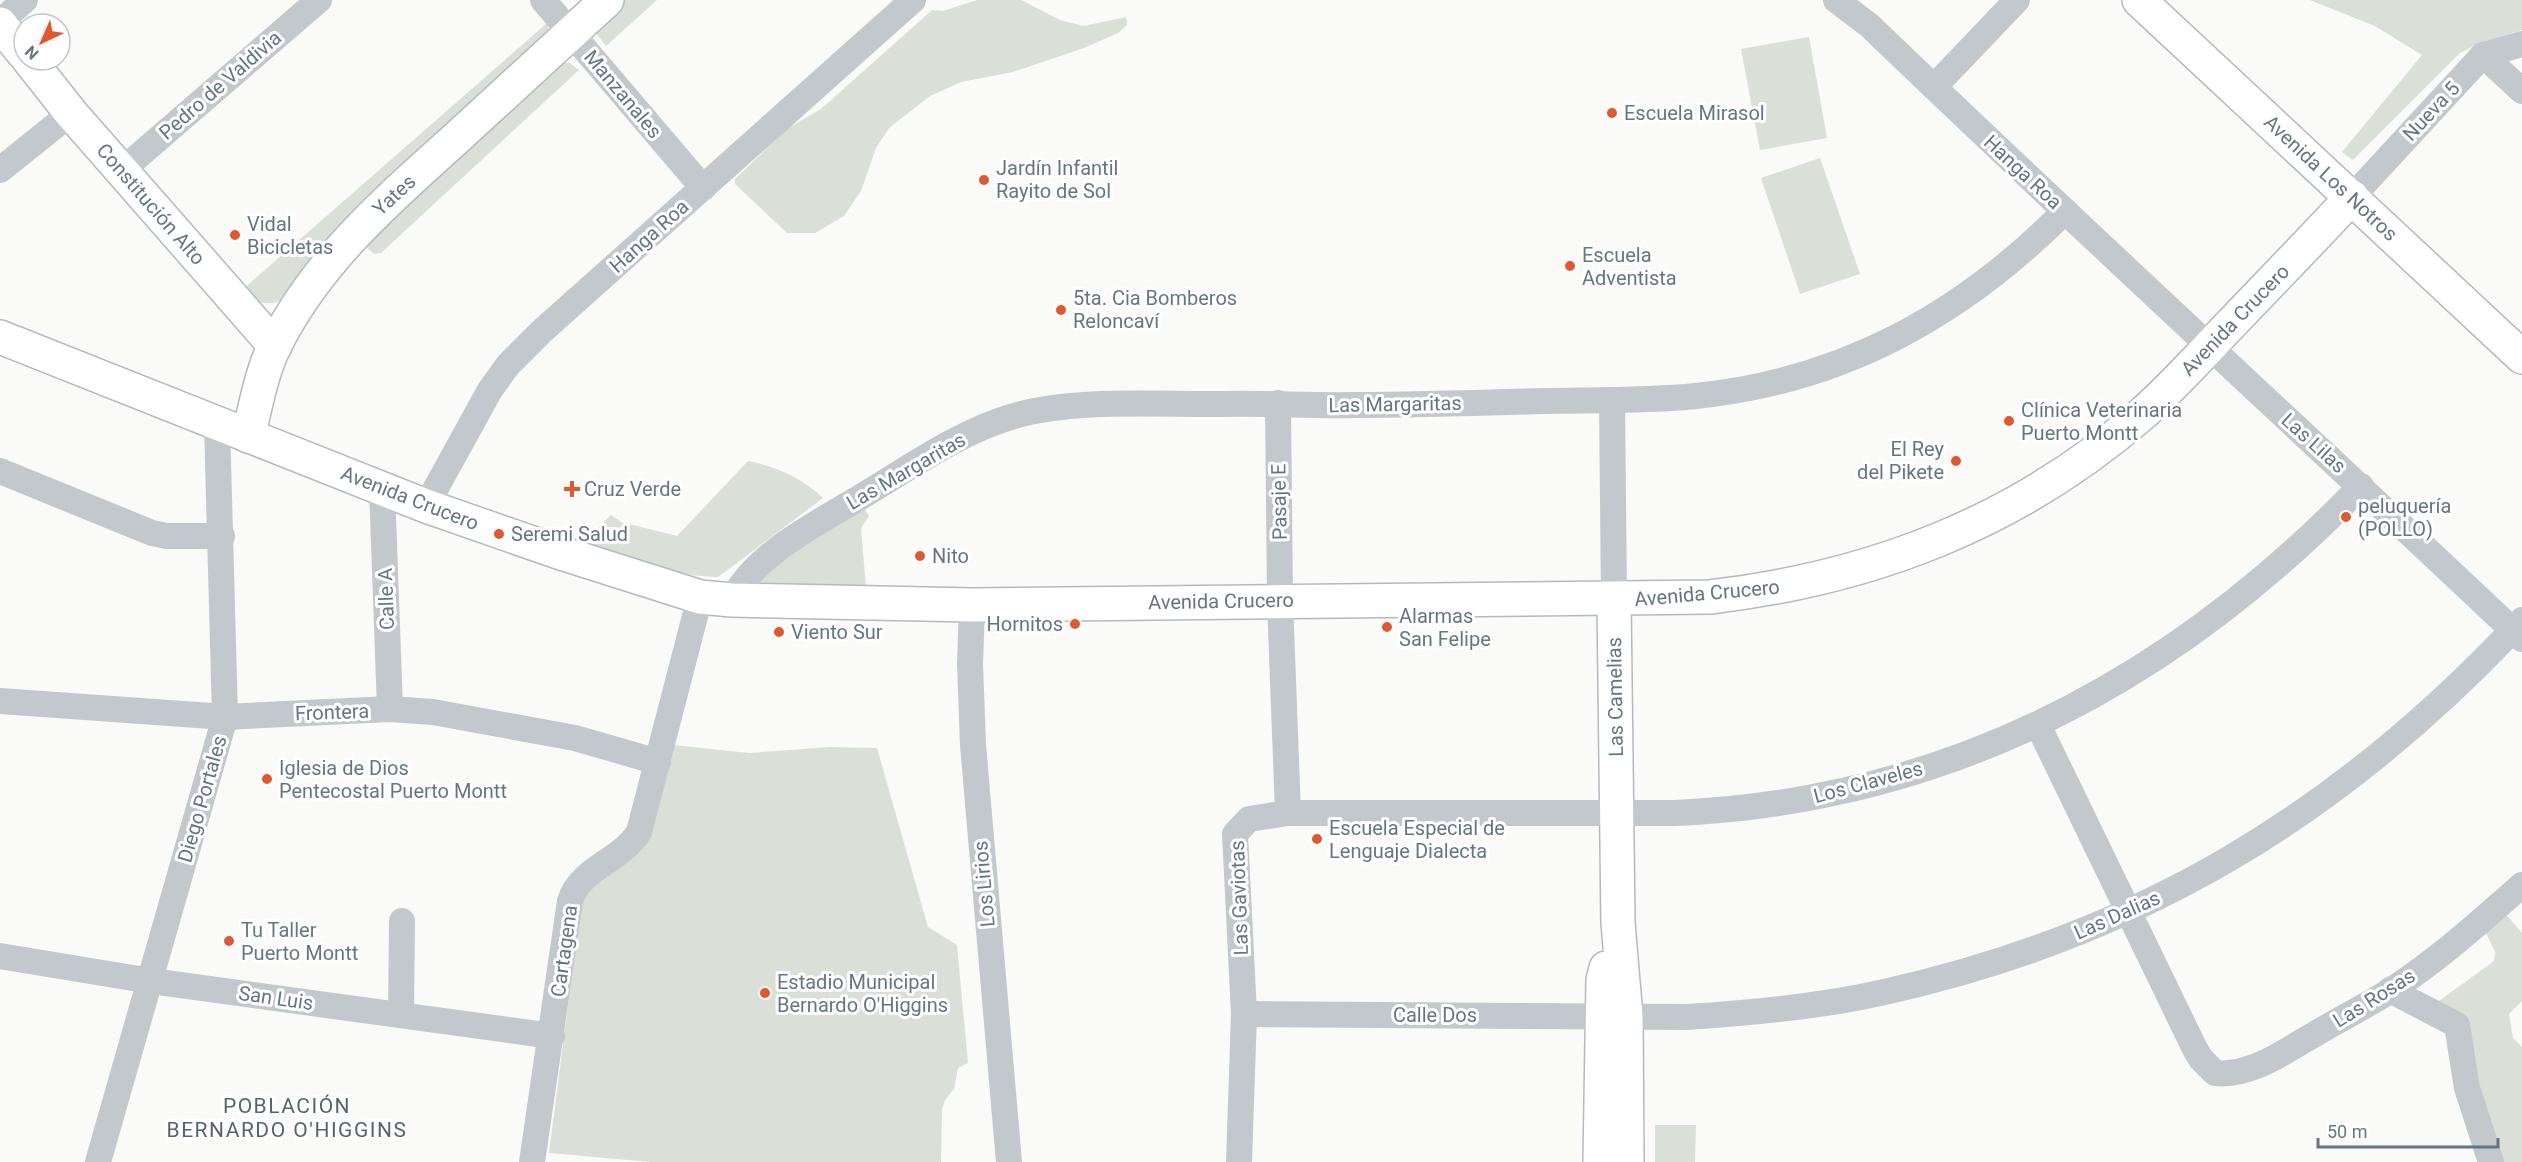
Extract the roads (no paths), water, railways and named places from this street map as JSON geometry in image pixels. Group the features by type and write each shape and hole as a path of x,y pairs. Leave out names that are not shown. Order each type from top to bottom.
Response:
{"main road":[{"name":"Yates","path":"248,436 274,346 297,306 326,266 366,220 607,0"},
{"name":"Avenida Los Notros","path":"2139,0 2352,196 2522,357"},
{"path":"0,23 12,38"},
{"name":"Constitución Alto","path":"39,72 71,113 274,346"},
{"name":"Avenida Crucero","path":"0,337 426,506 558,552 700,597 732,600 972,605 1614,600 1710,597 1803,583 1872,565 1939,541 2025,498 2065,473 2141,414 2352,196"},
{"name":"Las Camelias","path":"1614,600 1618,923 1603,980 1614,1016 1627,1162"},
{"name":"Las Camelias","path":"1600,1162 1614,1016"}],"street":[{"path":"0,23 25,0"},
{"name":"Pedro de Valdivia","path":"121,171 319,0"},
{"name":"Manzanales","path":"543,0 703,188"},
{"name":"Hanga Roa","path":"426,506 476,412 508,365 542,331 913,0"},
{"name":"Hanga Roa","path":"1836,0 1870,26 2208,347"},
{"path":"1934,87 2017,0"},
{"name":"Nueva 5","path":"2352,196 2483,56 2522,44"},
{"path":"2483,56 2522,91"},
{"path":"0,170 71,113"},
{"name":"Las Margaritas","path":"732,600 741,582 775,552 813,526 946,447 1012,416 1042,409 1077,406 1278,403 1352,406 1612,400 1695,396 1738,390 1810,373 1859,355 1924,323 1968,296 2025,251 2065,212"},
{"name":"Las Lilas","path":"2208,347 2519,630"},
{"name":"Las Camelias","path":"1612,400 1614,600"},
{"name":"Pasaje E","path":"1278,403 1280,601"},
{"name":"Diego Portales","path":"98,1162 225,717 218,424"},
{"path":"0,471 152,533 167,536 222,536"},
{"name":"Los Claveles","path":"1288,813 1617,813 1737,810 1798,801 1918,770 2038,725 2136,671 2232,605 2321,528 2361,486"},
{"name":"Calle A","path":"382,488 390,710"},
{"name":"Cartagena","path":"532,1162 573,891 582,880 632,844 639,832 700,597"},
{"path":"1280,601 1288,813"},
{"name":"Los Lirios","path":"972,605 970,664 973,745 1009,1162"},
{"name":"Las Dalias","path":"1614,1016 1686,1017 1751,1013 1878,994 2003,961 2064,939 2128,911 2231,859 2333,792 2427,716 2519,630"},
{"name":"Frontera","path":"0,702 225,717 390,710 433,712 525,728 658,762"},
{"path":"2038,725 2128,911"},
{"name":"Las Gaviotas","path":"1239,1162 1244,1014 1235,834 1249,819 1288,813"},
{"name":"Las Rosas","path":"2128,911 2195,1049 2209,1068 2215,1073 2223,1074 2247,1070 2279,1055 2390,990 2444,952 2522,885"},
{"path":"401,1015 402,921"},
{"name":"San Luis","path":"0,956 151,981 552,1036"},
{"path":"2390,990 2457,1025 2467,1088 2491,1162"},
{"name":"Calle Dos","path":"1244,1014 1614,1016"}],"place":[{"name":"Escuela Mirasol","path":"1612,113"},
{"name":"Jardín Infantil Rayito de Sol","path":"984,180"},
{"name":"Vidal Bicicletas","path":"235,235"},
{"name":"Escuela Adventista","path":"1570,266"},
{"name":"5ta. Cia Bomberos Reloncaví","path":"1061,310"},
{"name":"Clínica Veterinaria Puerto Montt","path":"2009,421"},
{"name":"El Rey del Pikete","path":"1956,461"},
{"name":"Cruz Verde","path":"572,489"},
{"name":"peluquería (POLLO)","path":"2346,517"},
{"name":"Seremi Salud","path":"499,534"},
{"name":"Nito","path":"920,556"},
{"name":"Hornitos","path":"1075,624"},
{"name":"Alarmas San Felipe","path":"1387,627"},
{"name":"Viento Sur","path":"779,632"},
{"name":"Iglesia de Dios Pentecostal Puerto Montt","path":"267,779"},
{"name":"Escuela Especial de Lenguaje Dialecta","path":"1317,839"},
{"name":"Tu Taller Puerto Montt","path":"229,941"},
{"name":"Estadio Municipal Bernardo O'Higgins","path":"765,993"}],"district":[{"name":"POBLACIÓN BERNARDO O'HIGGINS","path":"287,1118"}]}
